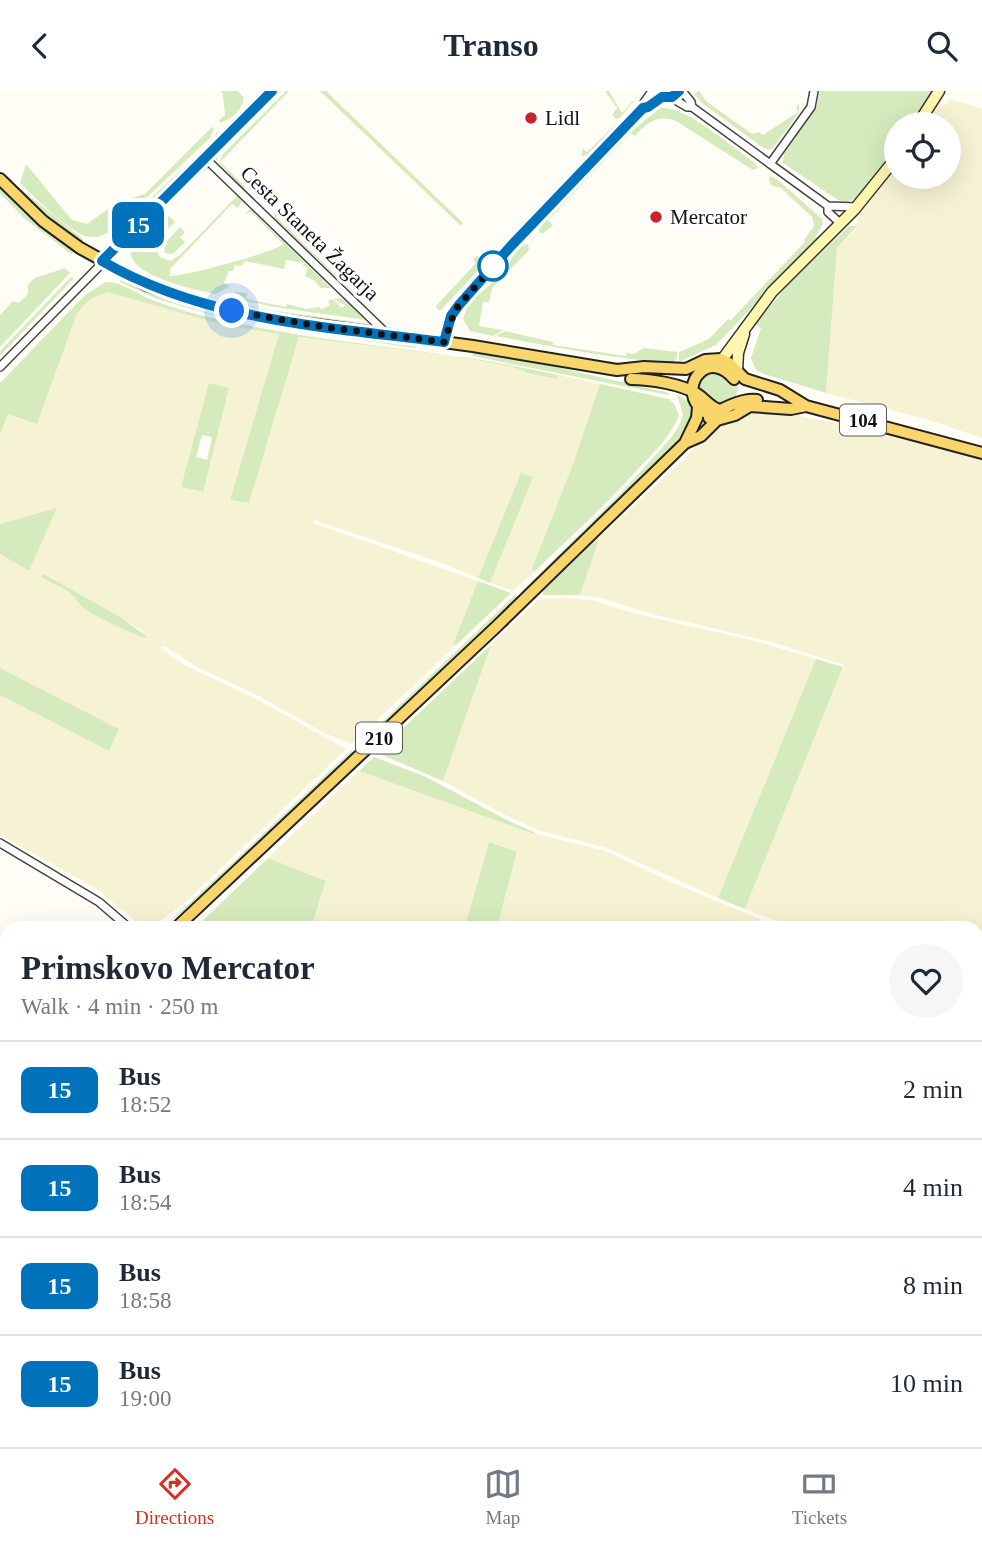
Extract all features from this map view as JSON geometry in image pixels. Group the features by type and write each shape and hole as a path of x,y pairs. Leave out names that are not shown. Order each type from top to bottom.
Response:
{"main road":[{"path":"926,112 939,91"},
{"path":"745,327 736,331 715,361 696,375 696,400 718,414 738,403 738,352 745,327 772,292 841,224 884,173"},
{"name":"Cesta Staneta Žagarja","path":"0,179 43,221 80,248 147,285 206,304 265,318 444,342 617,370 674,386 696,400"},
{"path":"632,373 687,369 715,361"},
{"path":"715,361 736,380 740,377"},
{"name":"Cesta Staneta Žagarja","path":"632,373 696,375"},
{"name":"Cesta Staneta Žagarja","path":"632,373 646,385 696,400"},
{"name":"104","path":"740,377 780,390 806,406 982,453"},
{"name":"104","path":"738,403 748,399 771,402 779,407"},
{"name":"210","path":"685,443 697,418 696,400"},
{"name":"104","path":"718,414 734,415 750,406 791,409 806,406"},
{"name":"210","path":"184,921 486,637 685,443 701,436 718,414"}],"street":[{"path":"0,367 272,91"},
{"path":"643,108 653,91 662,97 670,97 692,107 828,206 857,207"},
{"path":"670,97 680,91 691,102 692,107"},
{"path":"770,164 811,107 814,91"},
{"path":"444,342 451,316 510,247 643,108 662,97"},
{"name":"Cesta Staneta Žagarja","path":"205,158 388,335"},
{"path":"828,206 828,212 841,224"},
{"path":"0,843 99,902 121,921"}],"shaded area":[{"path":"950,99 982,109 982,438 932,421 826,393 837,248 855,231 860,214 884,183 884,189 961,189 961,112 933,112 937,106 947,104"},
{"path":"107,292 224,325 279,334 230,500 249,503 299,337 459,357 557,379 558,375 600,384 533,568 534,572 513,591 490,583 532,478 521,473 478,578 314,520 313,523 478,581 453,643 456,645 352,744 324,733 259,696 199,668 164,646 161,648 184,665 260,701 346,749 181,906 160,921 135,921 97,889 0,835 0,695 109,751 119,729 0,668 0,554 29,571 56,509 0,524 0,435 8,414 37,423 82,305 92,297","holes":["210,383 228,389 202,492 181,487","44,574 144,632 135,634 83,607 78,599 65,589 44,580"]},
{"path":"754,410 777,411 844,423 982,459 982,921 777,921 745,909 844,665 771,642 580,595 598,538 717,426 737,420"},
{"path":"539,599 592,600 633,613 759,642 816,659 718,898 604,847 540,831 443,781 491,645"},
{"path":"359,771 533,833 606,851 673,883 760,919 499,921 517,853 489,842 467,921 313,921 326,881 268,858"}],"green space":[{"path":"220,91 238,91 244,98 236,113 220,123 219,120 225,115 223,94"},
{"path":"281,91 220,153 216,162 215,154"},
{"path":"289,91 220,162 245,187 243,189 219,163 223,154"},
{"path":"320,91 326,91 463,223 461,226"},
{"path":"605,91 609,91 622,113 642,91 620,118 616,119 612,115 617,108"},
{"path":"699,91 706,101 752,134 758,132 763,135 798,112 796,108 799,103 799,112 769,150 702,103 694,94"},
{"path":"820,91 933,91 920,112 884,112 884,166 856,198 847,202 838,200 783,163 784,154 817,106"},
{"path":"660,108 682,113 695,120 755,163 758,168 753,170 676,121 658,119 635,136 631,133 548,220 553,225 544,233 539,233 540,225 629,131"},
{"path":"620,120 590,154 582,156 582,148 587,152"},
{"path":"212,127 214,128 210,138 111,231 101,236 90,237 73,230 20,183 26,164 72,220 87,224 122,199 145,194"},
{"path":"217,131 218,138 113,234 214,139"},
{"path":"205,166 209,168 198,175 131,245 128,244"},
{"path":"770,176 822,219 823,224 816,236 818,238 716,345 679,362 679,352 709,339 728,319 731,320 805,242 814,226 812,217 781,188 772,186"},
{"path":"17,186 83,239 82,241 42,211"},
{"path":"0,188 26,215 74,252 71,254 24,218 0,193"},
{"path":"237,196 242,201 238,208 232,204 170,269 170,276 230,263 283,244 251,212 245,214 250,209 331,288 321,288 305,276 308,268 303,266 304,263 286,260 284,269 245,261 241,266 235,265 233,271 229,271 224,283 230,286 216,294 164,280 138,266 132,258 132,249 138,239 165,213 175,222 160,238 157,247 160,257 171,261"},
{"path":"275,209 279,213 276,217 384,322 274,218"},
{"path":"849,226 857,226 837,248 826,393 756,370 751,358 761,328 756,324 786,287"},
{"path":"180,227 185,232 180,237 185,242 173,254 165,253 164,244"},
{"path":"528,244 529,250 492,288 489,302 483,302 479,326 503,330 493,336 470,331 463,319 469,306 503,273 518,247"},
{"path":"478,256 482,260 481,267 441,310 438,310 436,306 476,263 473,259"},
{"path":"65,268 70,273 0,347 0,315 13,301 19,303 28,294 28,285 35,278"},
{"path":"71,277 74,278 0,356 0,351"},
{"path":"121,279 175,303 229,317 229,320 157,299 120,282"},
{"path":"106,282 123,286 178,309 208,317 311,337 437,354 299,337 249,503 230,500 279,334 224,325 107,292 85,304 76,316 37,424 8,414 0,435 0,383 85,295"},
{"path":"235,292 247,293 246,299 286,307 287,304 306,309 319,307 321,310 330,305 328,301 332,299 342,308 345,305 333,299 342,298 366,320 275,307 225,297"},
{"path":"222,300 270,310 370,324 367,326 288,315"},
{"path":"234,319 416,345 415,348 288,330"},
{"path":"505,331 553,342 553,345 626,356 627,353 634,354 644,348 677,352 677,358 673,363 628,359 496,336"},
{"path":"473,353 543,364 669,393 668,395 472,356"},
{"path":"464,358 558,375 557,379 513,367"},
{"path":"721,372 738,386 735,397 725,404 717,403 698,389 704,374"},
{"path":"209,383 229,388 203,492 181,487","holes":["202,435 212,437 207,460 196,457"]},
{"path":"600,384 669,399 675,405 679,416 650,456 601,508 534,572 532,569 573,464"},
{"path":"677,395 689,402 693,410 685,433 529,588 522,591 622,492 670,439 683,414"},
{"path":"521,473 533,477 490,583 478,578"},
{"path":"57,508 29,571 0,554 0,524"},
{"path":"598,538 580,595 543,595 543,591"},
{"path":"44,574 122,618 147,637 122,628 82,607 69,592 41,577"},
{"path":"478,581 511,593 456,645 453,644"},
{"path":"515,595 515,602 368,740 357,746"},
{"path":"491,645 443,781 380,754 379,751"},
{"path":"816,659 843,667 745,909 718,898"},
{"path":"0,668 119,729 109,751 0,695"},
{"path":"352,750 353,755 233,869 170,921"},
{"path":"374,757 424,776 534,834 359,771"},
{"path":"489,842 517,852 499,921 467,921"},
{"path":"268,858 326,881 313,921 202,921"}],"bus line":[{"name":"15","path":"272,91 102,261 162,291 232,311 324,327 444,342 455,310 510,247 643,108 662,97 672,97 679,91"}],"place":[{"name":"Lidl","path":"531,118"},
{"name":"Mercator","path":"656,217"}],"route":[{"path":"232,311 324,327 444,342 451,316 495,264 493,266"}]}
